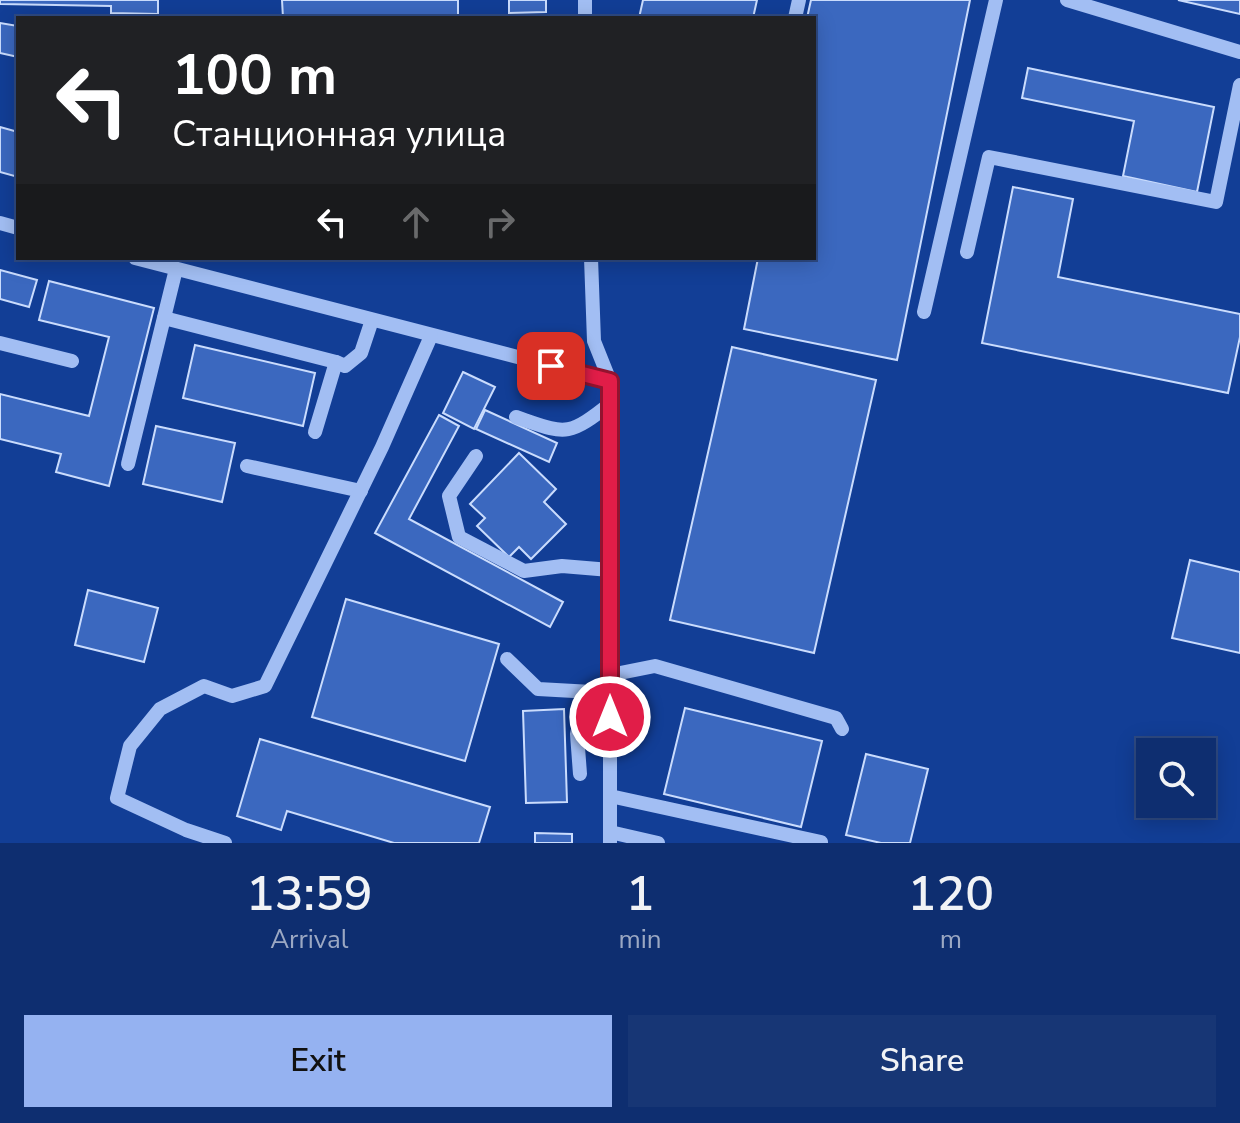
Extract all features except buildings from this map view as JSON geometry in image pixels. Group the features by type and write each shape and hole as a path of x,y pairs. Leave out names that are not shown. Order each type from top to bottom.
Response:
{"street":[{"path":"924,312 996,0"},
{"path":"1067,0 1240,52"},
{"path":"967,252 989,157 1216,202 1240,85"},
{"path":"142,260 610,381"},
{"path":"591,260 594,341 610,381 611,403 610,838 658,843"},
{"path":"128,464 176,269"},
{"path":"164,318 345,366 361,353 372,320"},
{"path":"225,843 186,830 117,798 130,746 160,709 204,686 232,696 265,686 361,491 431,336"},
{"path":"0,343 72,361"},
{"path":"315,432 336,362"},
{"path":"516,417 551,430 568,430 591,419 611,403"},
{"path":"476,456 449,496 459,537 524,571 562,566 610,570"},
{"path":"247,466 361,491"},
{"path":"507,659 538,689 610,693"},
{"path":"610,675 655,666 836,718 842,729"},
{"path":"580,774 577,734 580,721 610,717"},
{"path":"610,796 821,842"}],"route":[{"path":"551,366 610,381 610,717"}]}
